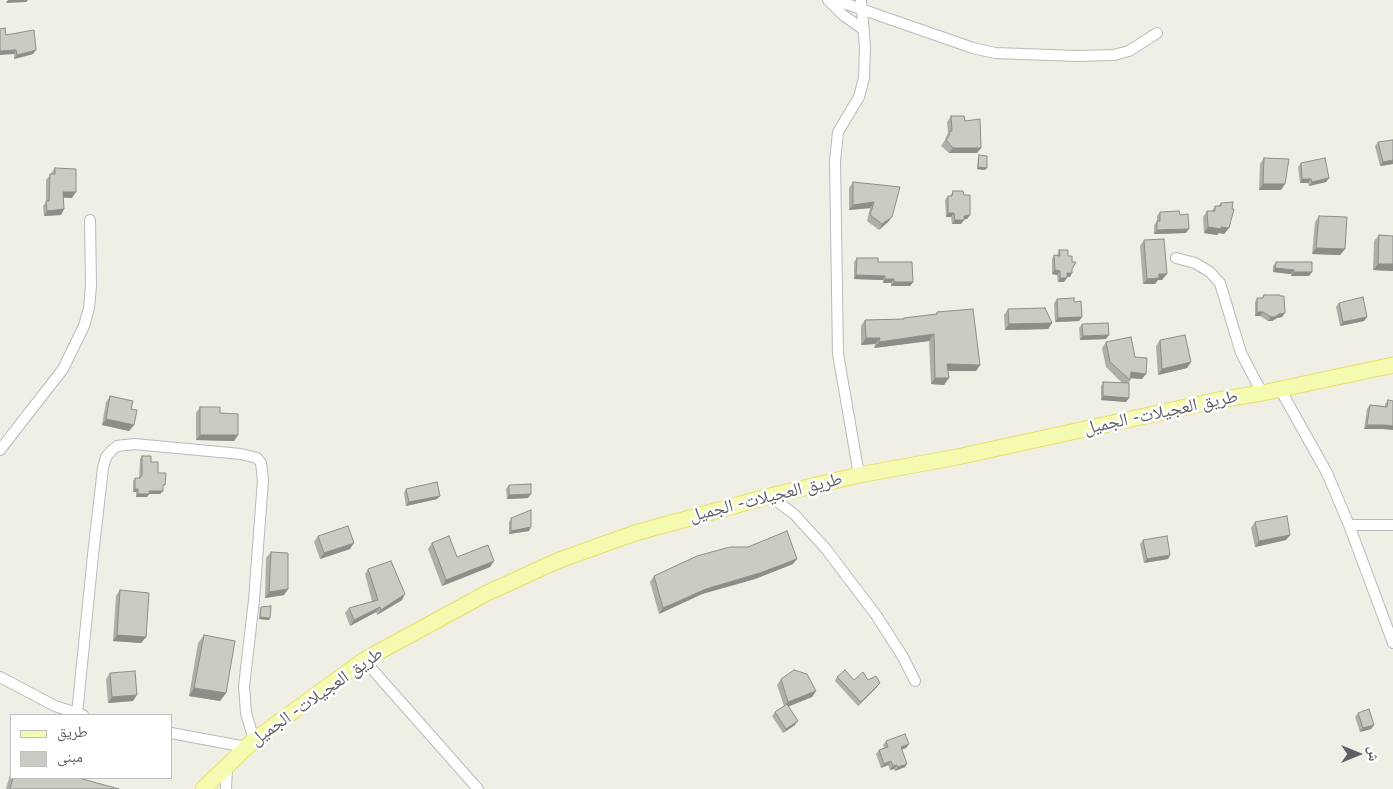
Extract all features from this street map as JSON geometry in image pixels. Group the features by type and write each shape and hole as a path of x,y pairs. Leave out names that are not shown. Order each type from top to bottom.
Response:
{"main road":[{"name":"طريق العجيلات- الجميل","path":"204,789 250,744 364,660 486,593 557,561 636,532 859,474 957,456 1218,400 1262,393 1393,366"}],"street":[{"path":"828,0 864,30"},
{"path":"834,0 861,4 973,48 1004,54 1114,55 1129,50 1157,33"},
{"path":"859,474 838,354 835,161 838,132 855,105 862,88 865,62 861,4"},
{"path":"0,450 63,369 84,326 89,308 90,220"},
{"path":"1176,258 1195,263 1210,272 1220,283 1242,353 1262,393"},
{"path":"1280,389 1327,473 1350,526 1393,643"},
{"path":"0,677 55,706 81,714 93,554 103,468 106,457 111,450 117,446 134,444 241,454 257,458 261,463 263,480 256,584 244,686 250,744 172,733"},
{"path":"770,496 794,514 826,549 876,615 903,657 915,681"},
{"path":"1350,526 1393,525"},
{"path":"364,660 476,788"},
{"path":"226,789 227,767"}],"building":[{"path":"5,28 6,35 34,30 36,50 17,55 16,50 0,51 0,29"},
{"path":"951,116 964,116 965,121 980,119 981,148 953,148 946,140 950,131 952,131"},
{"path":"1393,140 1393,160 1383,162 1378,142"},
{"path":"979,155 987,156 987,168 978,167"},
{"path":"1264,158 1289,159 1285,184 1263,184"},
{"path":"1325,158 1329,178 1312,182 1311,179 1302,179 1301,163"},
{"path":"55,168 76,169 76,192 63,192 64,209 47,211 46,201 49,201 50,174 55,174"},
{"path":"853,182 900,187 892,217 882,224 870,215 874,202 853,205"},
{"path":"953,191 963,191 964,195 970,195 970,215 964,216 964,220 955,220 954,213 948,213 948,196 952,196"},
{"path":"1233,202 1232,209 1234,209 1229,228 1208,227 1207,211 1215,211 1215,206 1221,206 1221,203"},
{"path":"1179,211 1180,215 1188,214 1189,229 1157,230 1160,212"},
{"path":"1319,216 1347,217 1345,249 1316,248"},
{"path":"1379,235 1393,236 1393,264 1378,264"},
{"path":"1164,239 1167,274 1159,274 1159,278 1147,279 1144,240"},
{"path":"1059,250 1068,250 1068,256 1072,256 1072,262 1076,262 1072,273 1067,273 1067,278 1060,278 1060,271 1055,270 1054,255 1060,256"},
{"path":"857,258 878,258 878,262 912,262 913,282 894,282 894,279 885,279 885,276 856,275"},
{"path":"1276,262 1312,262 1312,272 1294,272 1294,270 1275,268"},
{"path":"1264,295 1284,296 1285,313 1271,317 1263,312 1257,312 1257,298 1263,298"},
{"path":"1363,297 1367,317 1343,322 1339,303"},
{"path":"1074,298 1074,302 1081,301 1082,317 1058,318 1057,299"},
{"path":"1045,308 1052,323 1009,324 1008,309"},
{"path":"973,309 980,365 947,364 949,378 935,378 934,334 879,342 880,338 866,338 865,320 904,319 937,314 937,312"},
{"path":"1108,323 1109,335 1083,336 1082,324"},
{"path":"1185,335 1191,362 1162,369 1160,340"},
{"path":"1131,337 1135,357 1147,358 1146,374 1131,372 1130,380 1110,362 1106,342"},
{"path":"1103,382 1129,383 1129,398 1103,396"},
{"path":"110,396 133,401 131,409 137,410 134,425 106,419"},
{"path":"1388,400 1393,401 1393,426 1367,425 1370,405 1387,407"},
{"path":"200,407 220,407 220,413 238,414 238,435 200,435"},
{"path":"142,456 151,456 151,462 158,462 158,473 166,473 163,491 149,491 149,494 138,494 138,489 135,489 135,478 140,478 142,475"},
{"path":"437,482 440,496 409,502 406,489"},
{"path":"531,484 531,494 509,495 509,485"},
{"path":"531,510 531,527 511,531 511,518"},
{"path":"1287,516 1290,535 1259,541 1255,522"},
{"path":"348,526 354,543 324,553 318,536"},
{"path":"787,531 797,559 760,573 706,589 663,608 654,576 697,556 730,547 748,547"},
{"path":"449,536 457,557 488,545 494,561 446,580 432,543"},
{"path":"1167,536 1170,555 1147,559 1143,540"},
{"path":"271,552 288,553 288,589 269,592"},
{"path":"391,561 405,594 381,610 380,607 354,620 349,608 378,600 368,569"},
{"path":"120,590 149,593 146,637 117,635"},
{"path":"271,606 270,618 260,617 261,607"},
{"path":"204,635 235,641 226,693 194,688"},
{"path":"794,670 807,674 816,691 788,702 781,679"},
{"path":"845,670 854,680 863,672 868,680 876,676 880,683 861,702 837,677"},
{"path":"135,671 137,695 112,697 110,673"},
{"path":"787,704 798,721 786,729 775,712"},
{"path":"1369,709 1374,725 1363,728 1358,713"},
{"path":"905,734 909,744 901,747 907,764 898,767 897,765 893,766 891,761 884,764 879,750 888,747 886,741"},
{"path":"13,779 83,779 119,789 10,789"}]}
